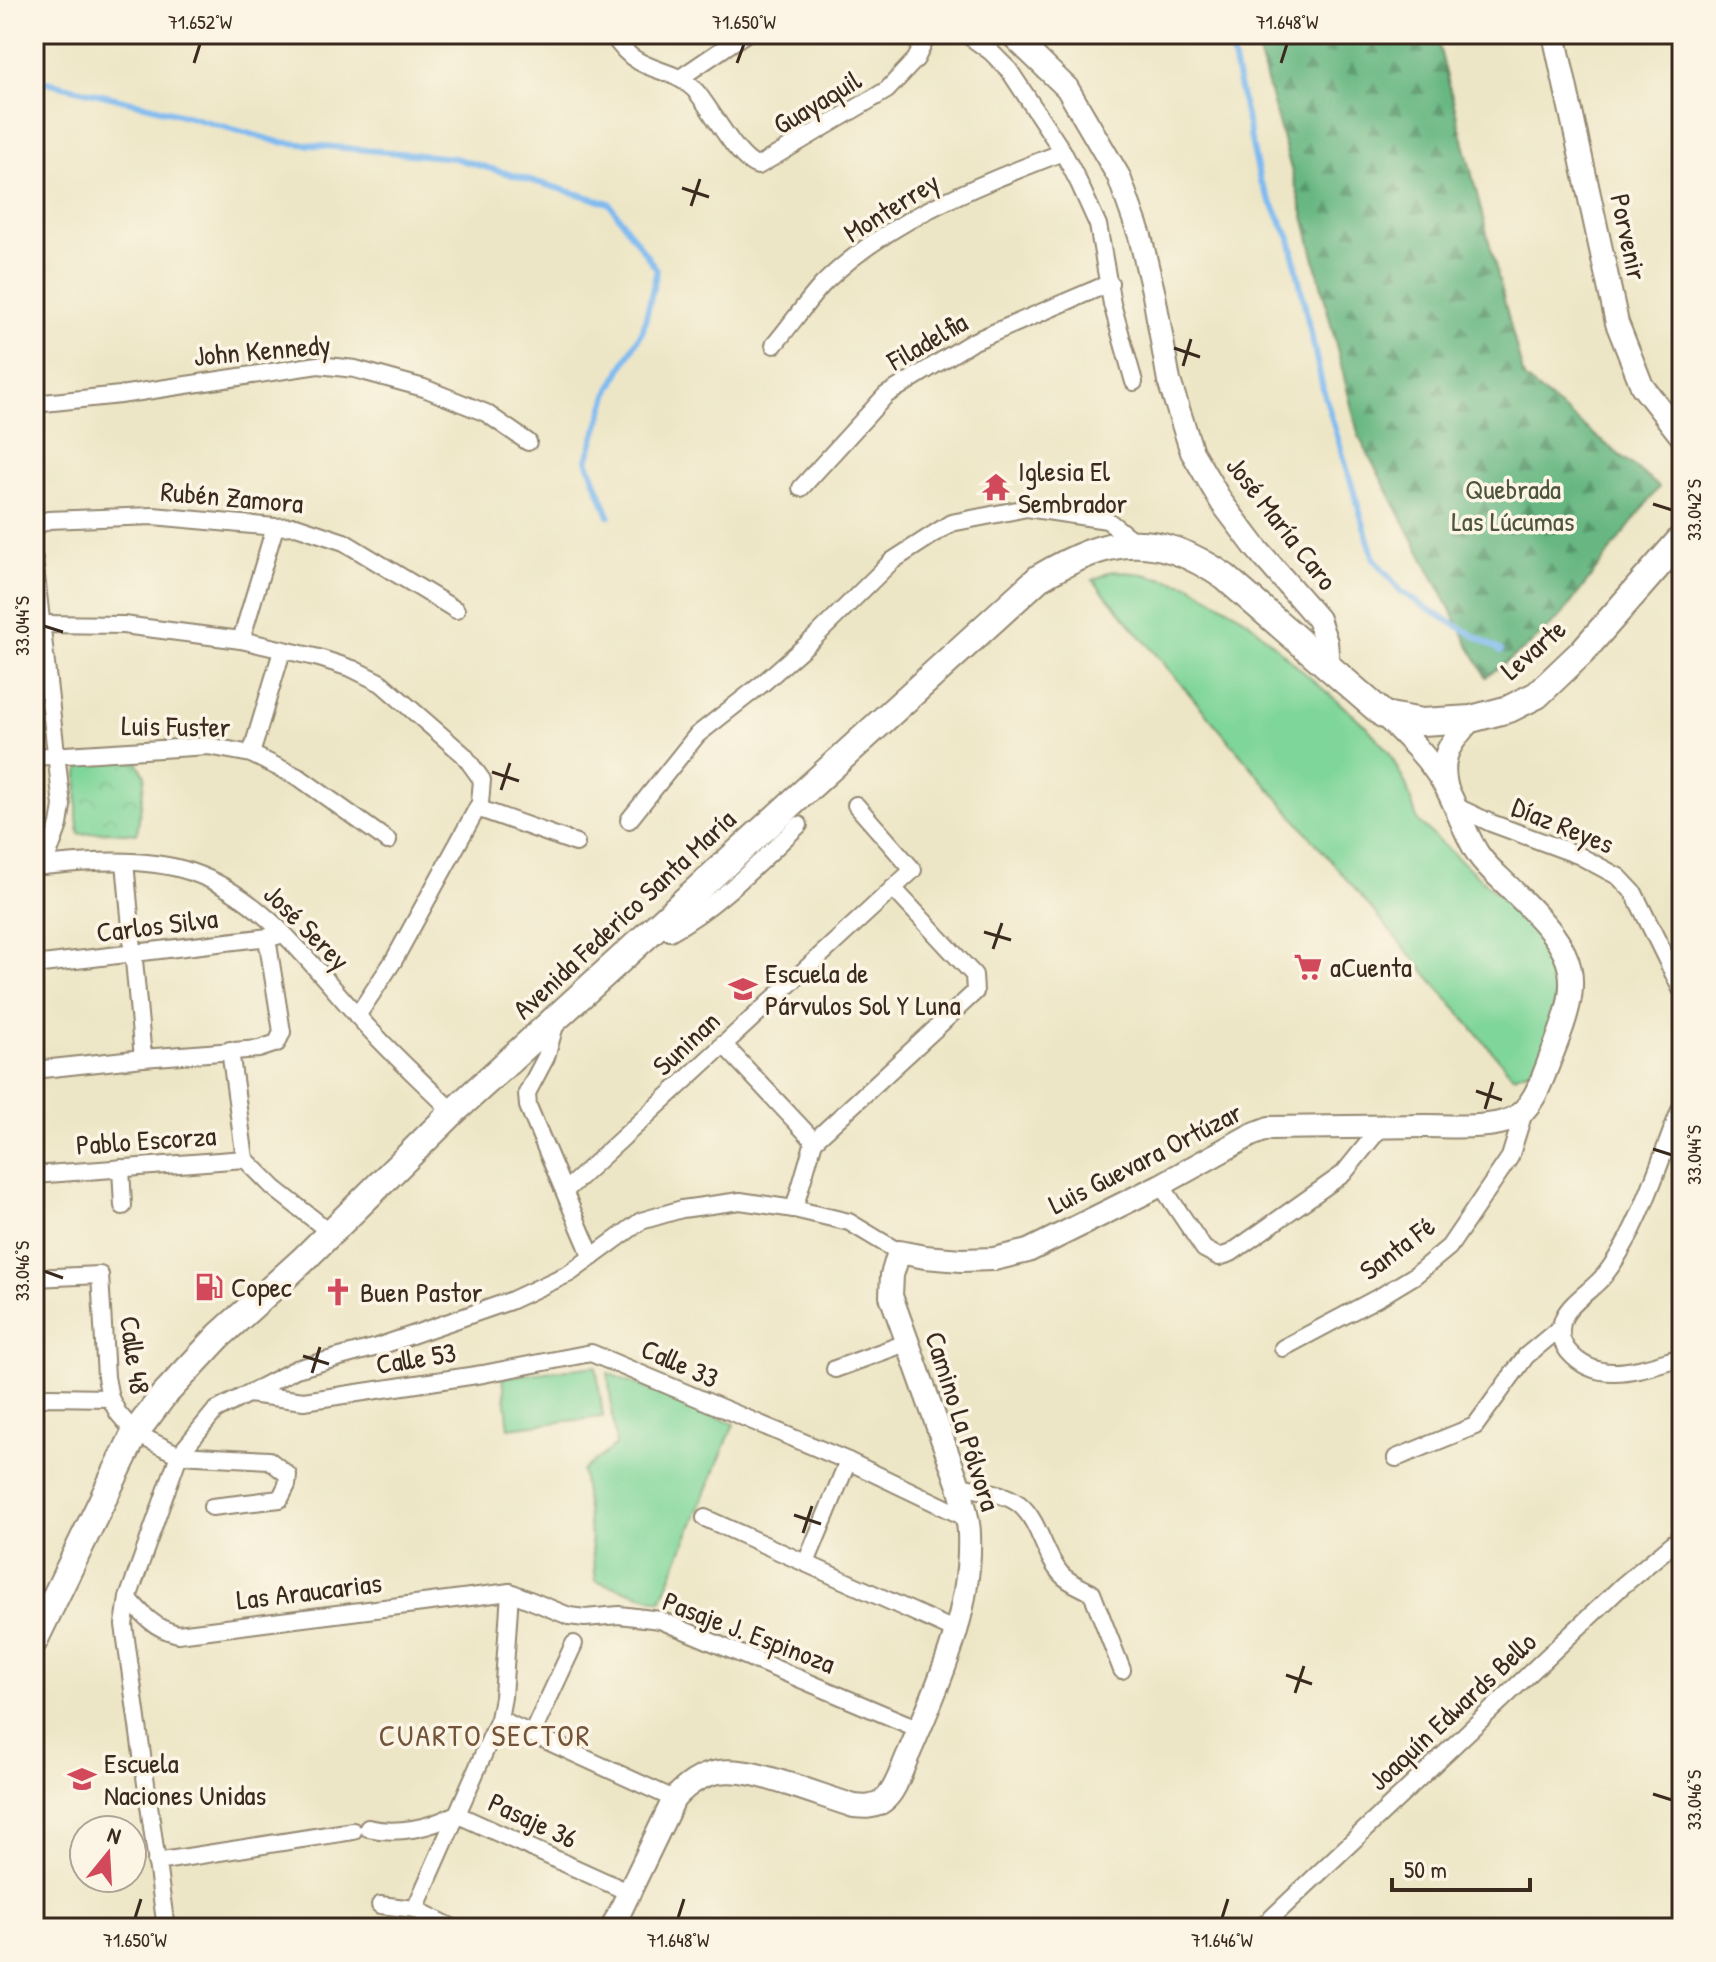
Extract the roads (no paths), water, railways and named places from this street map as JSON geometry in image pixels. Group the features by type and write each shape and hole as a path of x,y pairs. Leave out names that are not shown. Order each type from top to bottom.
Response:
{"main road":[{"name":"Levarte","path":"1384,715 1422,722 1471,719 1509,709 1537,695 1582,652 1682,538"},
{"name":"Avenida Federico Santa María","path":"34,1641 135,1433 163,1396 219,1336 331,1233 453,1112 1039,578 1071,559 1101,548 1136,543 1180,552 1203,562 1225,577 1384,715"}],"street":[{"path":"612,34 638,62 680,78 745,34"},
{"name":"Guayaquil","path":"680,78 707,104 743,157 753,165 763,165 887,90 916,59 928,34"},
{"path":"966,34 1009,70 1063,152 1098,225 1112,304 1134,382"},
{"name":"José María Caro","path":"1011,34 1067,88 1119,177 1140,236 1169,381 1192,452 1222,503 1318,619 1326,642 1328,665"},
{"name":"Porvenir","path":"1554,34 1617,323 1642,386 1682,437"},
{"name":"Monterrey","path":"774,345 824,284 885,234 972,188 1063,152"},
{"name":"Filadelfia","path":"801,488 886,395 972,342 1110,283"},
{"name":"John Kennedy","path":"34,404 120,395 318,365 355,369 424,388 486,413 528,442"},
{"path":"629,820 697,735 813,639 892,561 951,523 1027,508 1107,520 1136,543"},
{"name":"Rubén Zamora","path":"34,530 48,520 130,516 296,526 344,542 456,610"},
{"path":"241,640 275,527"},
{"path":"34,558 39,633 62,806 59,825 39,867"},
{"path":"39,633 123,625 241,640 319,658 353,669 381,683 464,755 482,780 483,791 477,808 394,960 357,1016"},
{"path":"251,754 282,651"},
{"path":"1384,715 1413,742 1451,798 1479,855 1549,929 1560,943 1572,971 1573,986 1559,1038 1525,1109"},
{"path":"1451,798 1442,768 1452,740 1471,719"},
{"name":"Luis Fuster","path":"34,757 208,746 251,754 300,778 388,841"},
{"name":"Díaz Reyes","path":"1451,798 1491,823 1578,855 1619,877 1634,893 1682,991"},
{"name":"Suninan","path":"565,1191 913,870 856,805"},
{"path":"477,808 576,843"},
{"path":"660,925 670,932 691,920 729,890 799,825"},
{"path":"125,862 143,1058"},
{"name":"José Serey","path":"39,867 125,862 167,866 193,873 244,900 286,935 357,1016 453,1112"},
{"path":"794,1209 814,1141 975,992 974,975 893,888"},
{"name":"Carlos Silva","path":"34,965 286,935"},
{"path":"34,1070 269,1047 277,1043 282,1032 267,938"},
{"path":"557,1020 546,1057 527,1093 528,1106 592,1257"},
{"path":"723,1044 814,1141"},
{"path":"230,1050 245,1159"},
{"path":"1682,1105 1624,1245 1602,1279 1565,1314 1561,1327 1561,1337 1569,1352 1590,1368 1606,1373 1623,1373 1682,1357"},
{"name":"Luis Guevara Ortúzar","path":"899,1252 961,1260 994,1259 1028,1251 1269,1128 1470,1126 1507,1122 1525,1109"},
{"name":"Santa Fé","path":"1283,1348 1414,1276 1449,1247 1510,1157 1525,1109"},
{"path":"1161,1185 1204,1249 1219,1257 1231,1253 1343,1174 1381,1127"},
{"name":"Pablo Escorza","path":"34,1175 245,1159 274,1188 331,1233"},
{"path":"121,1168 123,1206"},
{"path":"166,1928 124,1625 128,1598 179,1455 215,1411 296,1369 377,1347 510,1301 570,1273 641,1221 682,1209 740,1201 794,1209 849,1222 899,1252"},
{"name":"Camino La Pólvora","path":"612,1928 674,1799 685,1786 715,1772 745,1771 854,1806 881,1804 890,1795 919,1729 956,1631 969,1536 959,1486 891,1296 892,1275 899,1252"},
{"name":"Calle 48","path":"34,1278 100,1275 110,1398 135,1433 179,1455"},
{"path":"1396,1458 1475,1426 1526,1356 1561,1327"},
{"path":"835,1369 906,1343"},
{"name":"Calle 53","path":"248,1394 304,1401 483,1374 591,1353"},
{"name":"Calle 33","path":"591,1353 848,1461 967,1518"},
{"path":"34,1401 48,1397 110,1398"},
{"path":"179,1455 269,1460 288,1475 280,1499 212,1507"},
{"path":"806,1563 848,1461"},
{"path":"959,1486 1004,1496 1017,1502 1027,1513 1059,1572 1068,1581 1092,1593 1122,1670"},
{"path":"705,1518 956,1631"},
{"name":"Joaquín Edwards Bello","path":"1261,1928 1622,1586 1682,1536"},
{"path":"415,1909 499,1719 510,1592"},
{"name":"Las Araucarias","path":"128,1598 145,1618 162,1631 178,1634 510,1592"},
{"name":"Pasaje J. Espinoza","path":"510,1592 569,1616 619,1615 660,1620 919,1729"},
{"path":"532,1734 574,1644"},
{"path":"499,1719 674,1799"},
{"name":"Pasaje 36","path":"156,1862 360,1830 384,1832 436,1825 456,1814 628,1892"},
{"path":"380,1905 415,1909 453,1928"}],"waterway":[{"path":"1228,34 1260,181 1290,238 1323,389 1374,559 1401,591 1501,651"},
{"path":"34,79 153,107 279,142 454,158 609,203 657,270 643,330 610,389 587,460 609,516"}],"place":[{"name":"Iglesia El Sembrador","path":"996,487"},
{"name":"aCuenta","path":"1308,967"},
{"name":"Escuela de Párvulos Sol Y Luna","path":"743,989"},
{"name":"Copec","path":"209,1287"},
{"name":"Buen Pastor","path":"338,1292"},
{"name":"Escuela Naciones Unidas","path":"82,1779"}],"district":[{"name":"CUARTO SECTOR","path":"485,1736"}],"park label":[{"name":"Quebrada Las Lúcumas","path":"1513,505"}]}
